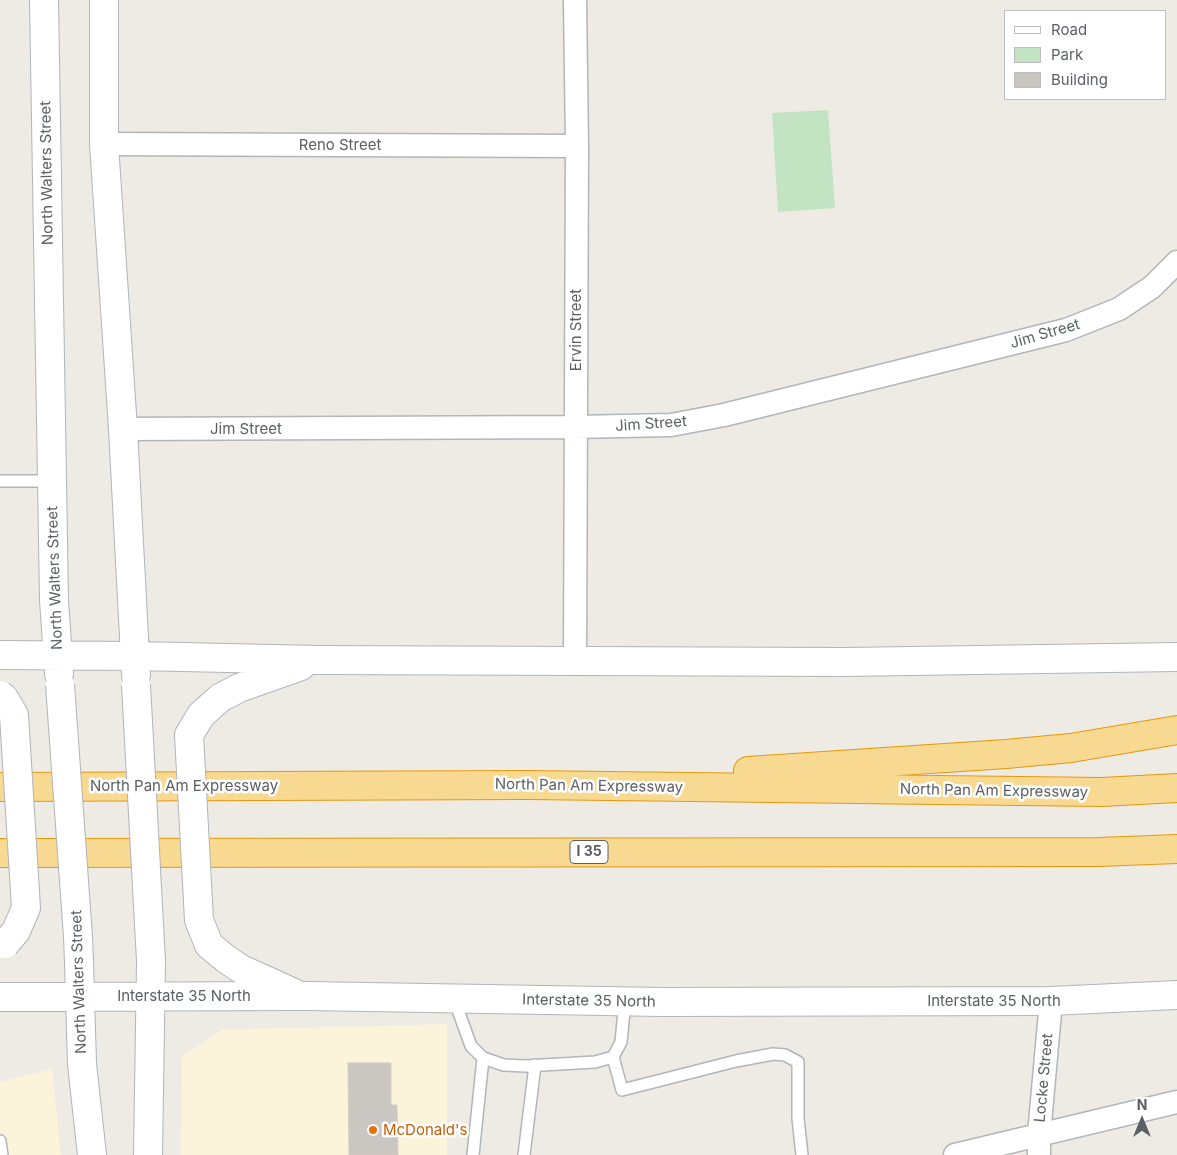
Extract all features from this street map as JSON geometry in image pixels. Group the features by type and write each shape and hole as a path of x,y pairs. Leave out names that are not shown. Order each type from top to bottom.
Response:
{"highway":[{"path":"527,785 1006,754 1071,748 1177,730"},
{"name":"North Pan Am Expressway","path":"1,787 527,785 1102,792 1177,788"},
{"name":"I 35","path":"0,853 1099,852 1177,849"}],"main road":[{"name":"North Walters Street","path":"44,0 54,600 78,927 82,1064 92,1155"},
{"path":"104,0 104,144 123,429 151,961 148,1155"},
{"path":"0,655 319,660 894,662 1177,657"},
{"path":"300,996 241,969 209,945 199,920 189,735 201,715 220,698 239,688 319,660"},
{"path":"0,695 4,698 14,715 26,908 16,931 2,945"},
{"name":"Interstate 35 North","path":"0,997 300,996 625,1001 1051,1001 1177,995"}],"street":[{"name":"Ervin Street","path":"575,0 577,146 575,660"},
{"name":"Reno Street","path":"104,144 577,146"},
{"name":"Jim Street","path":"123,429 670,425 724,414 1066,330 1119,309 1152,287 1177,262"},
{"name":"Locke Street","path":"1039,1144 1051,1001"},
{"path":"954,1155 1039,1144 1177,1102"}],"lane":[{"path":"0,481 52,481"},
{"path":"454,999 471,1046 483,1058 504,1064 535,1065 595,1062 613,1057"},
{"path":"625,1001 621,1042 613,1057 622,1090 736,1061 773,1054 785,1055 798,1062 798,1118 802,1155"},
{"path":"473,1155 483,1058"},
{"path":"524,1155 535,1065"},
{"path":"0,1141 2,1155"}],"shaded area":[{"path":"447,1024 447,1155 181,1155 182,1056 222,1030"},
{"path":"52,1069 61,1155 0,1155 0,1082"}],"green space":[{"path":"828,110 835,208 778,212 772,113"}],"building":[{"name":"McDonald's","path":"348,1063 391,1063 391,1105 397,1105 398,1155 349,1155"}],"place":[{"name":"McDonald's","path":"373,1130"}]}
